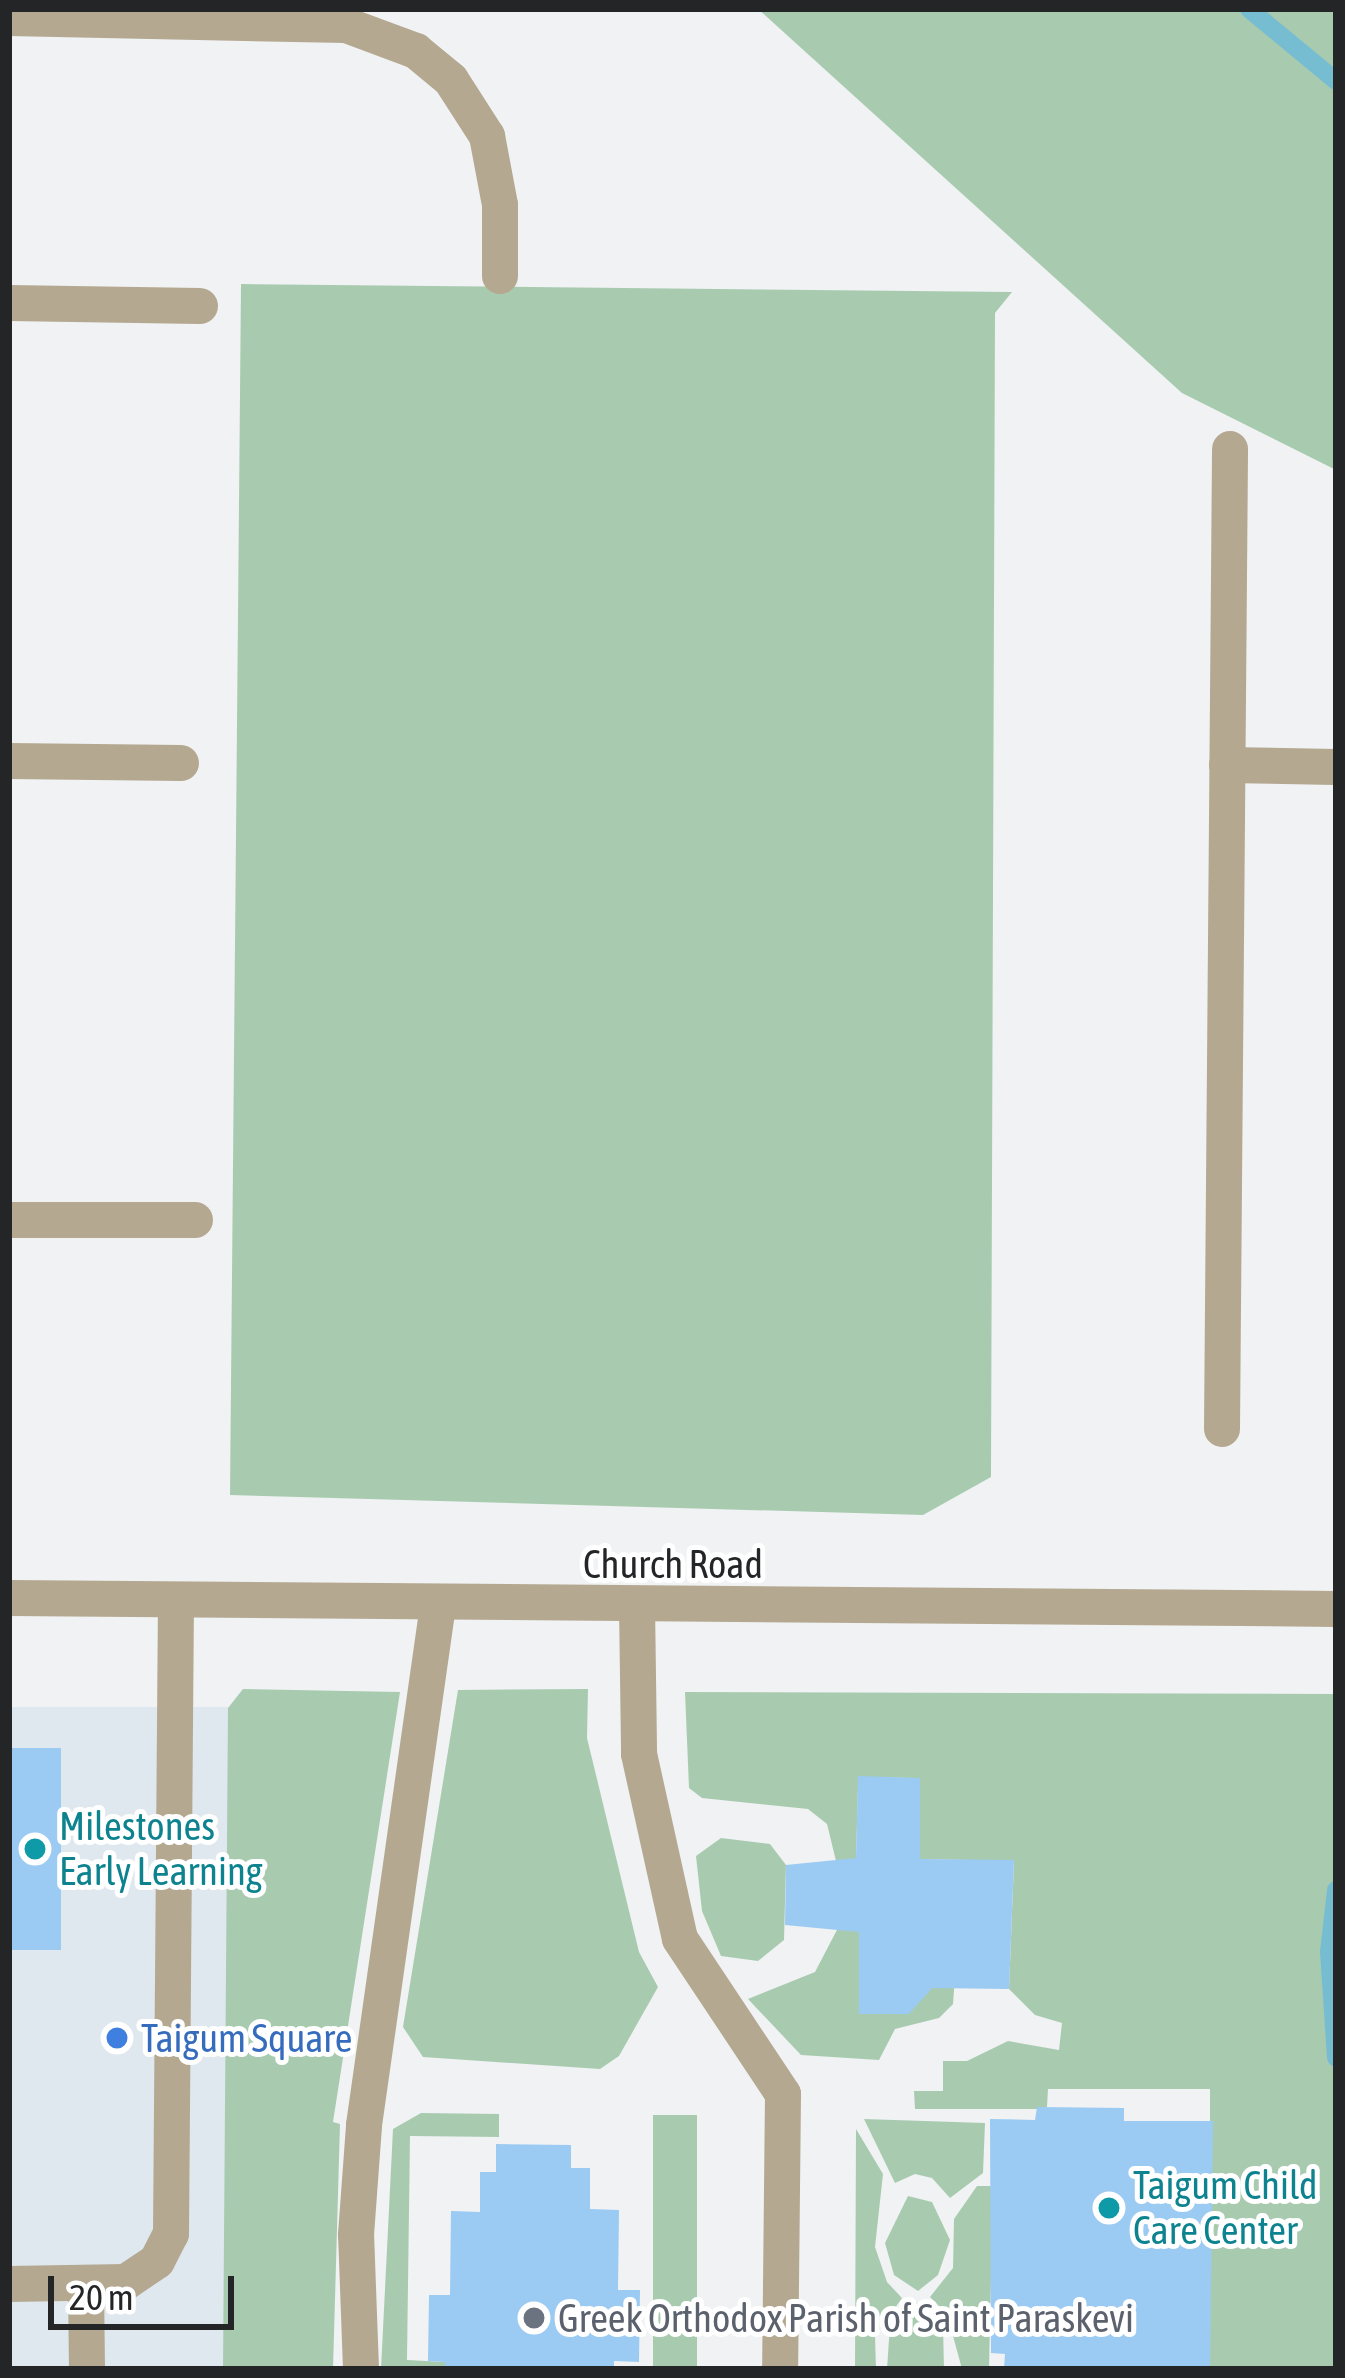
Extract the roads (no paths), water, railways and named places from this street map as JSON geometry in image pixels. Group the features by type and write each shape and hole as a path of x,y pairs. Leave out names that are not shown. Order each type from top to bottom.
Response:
{"street":[{"path":"9,18 346,25 416,51 451,80 487,136 499,188 500,276"},
{"path":"9,303 200,306"},
{"path":"1222,1429 1230,449"},
{"path":"9,761 181,763"},
{"path":"1227,765 1336,767"},
{"path":"9,1220 195,1220"},
{"name":"Church Road","path":"9,1598 1336,1609"},
{"path":"9,2284 86,2286 145,2272 171,2234 176,1602"},
{"path":"361,2369 356,2235 364,2126 438,1605"},
{"path":"638,1606 639,1754 680,1939 783,2094 779,2369"},
{"path":"86,2286 87,2369"}],"waterway":[{"path":"1249,9 1336,81"},
{"path":"1336,1890 1329,1952 1336,2058"}],"place":[{"name":"Milestones Early Learning","path":"35,1849"},
{"name":"Taigum Square","path":"117,2038"},
{"name":"Taigum Child Care Center","path":"1109,2208"},
{"name":"Greek Orthodox Parish of Saint Paraskevi","path":"534,2318"}]}
